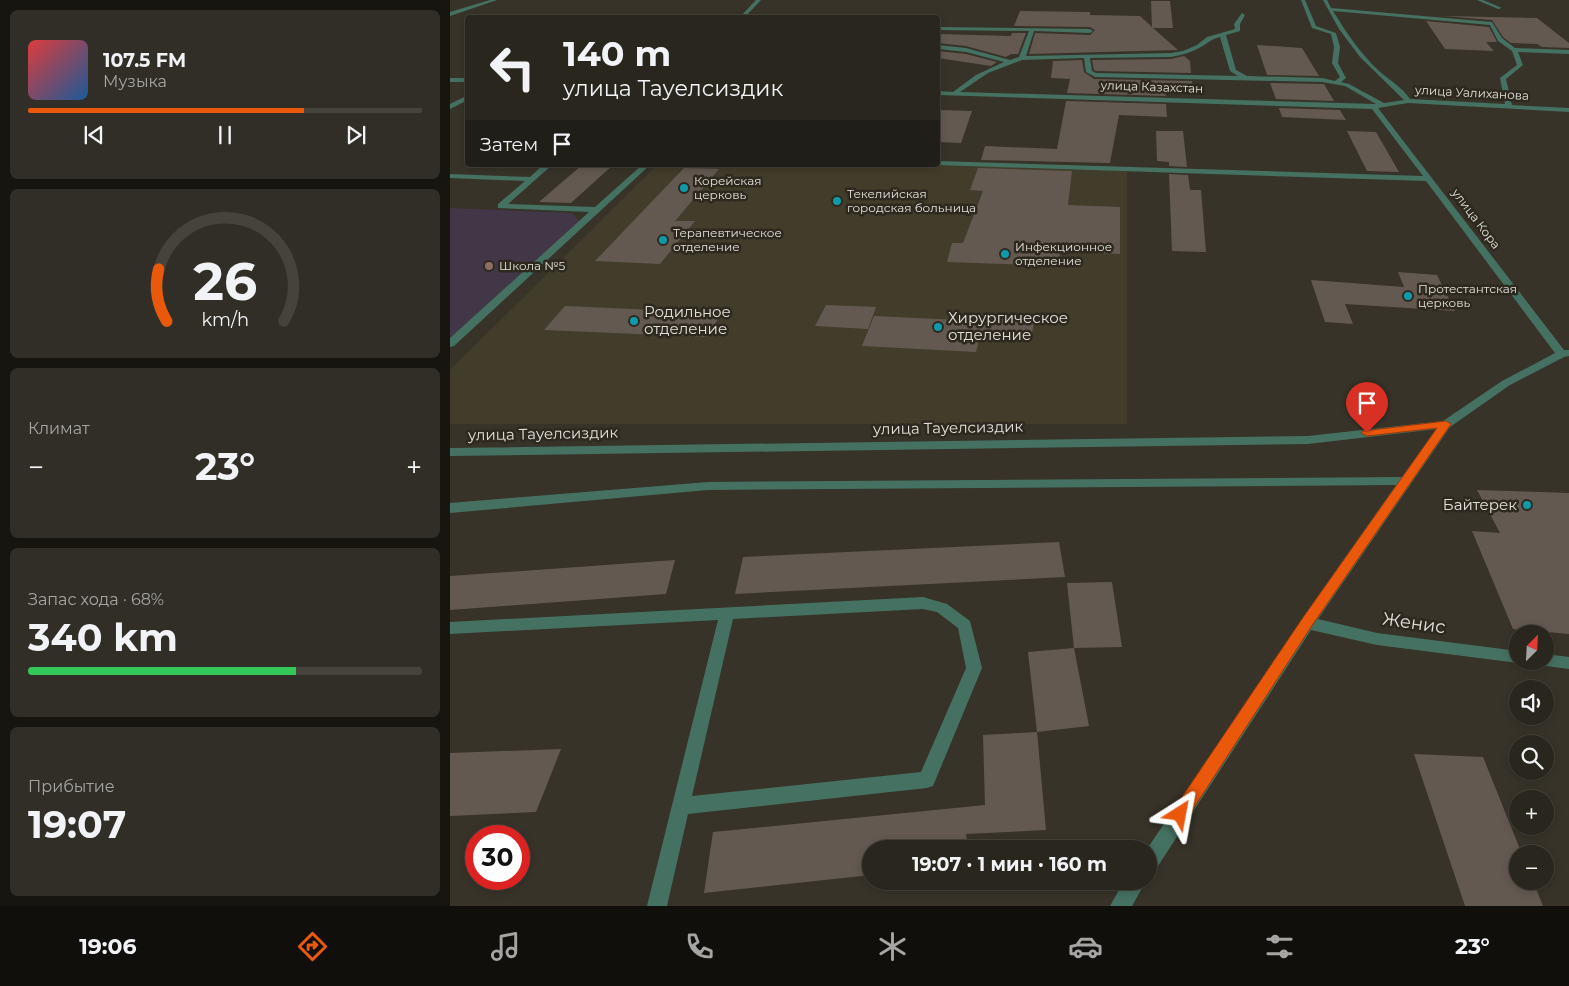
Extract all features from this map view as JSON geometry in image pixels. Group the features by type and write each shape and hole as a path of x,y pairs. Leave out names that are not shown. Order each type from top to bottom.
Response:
{"street":[{"path":"450,14 495,0"},
{"path":"744,15 760,0"},
{"path":"1303,0 1314,27 1333,34 1337,47 1335,63 1343,78 1337,82"},
{"path":"1325,0 1339,25 1357,48 1377,72 1402,91 1408,101"},
{"path":"1479,0 1500,8"},
{"path":"1330,9 1492,24 1495,35 1504,45 1514,50 1569,52"},
{"path":"955,94 965,85 1009,61 1022,58 1171,55 1191,49 1209,38 1238,30 1237,24 1242,15"},
{"path":"940,28 1090,31"},
{"path":"1022,58 1032,30"},
{"path":"1223,35 1233,71 1248,79"},
{"path":"940,46 966,50 1009,61"},
{"path":"1509,107 1503,78 1520,65 1514,50"},
{"path":"1088,58 1089,72 1094,75 1337,82 1366,95 1374,106"},
{"path":"450,80 465,80"},
{"name":"улица Казахстан","path":"940,93 1374,106"},
{"path":"450,107 465,99"},
{"name":"улица Уалиханова","path":"1374,106 1408,101 1569,110"},
{"name":"улица Кора","path":"1374,106 1565,354 1506,383 1446,424"},
{"path":"940,162 1429,179"},
{"path":"545,167 501,206 597,210"},
{"path":"450,344 644,167"},
{"path":"450,176 530,179"},
{"path":"1157,850 1306,623 1446,424"},
{"name":"улица Тауелсиздик","path":"450,452 1308,440 1446,424"},
{"path":"450,508 708,486 1406,481"},
{"path":"450,628 923,604 942,608 965,625 974,668 927,780 682,806"},
{"path":"657,906 727,613"},
{"name":"Женис","path":"1306,623 1376,639 1509,656"},
{"path":"1554,661 1569,663"},
{"path":"1120,906 1130,890"}],"shaded area":[{"path":"940,162 1127,167 1127,424 450,424 450,370 655,167 940,167"},
{"name":"Школа №5","path":"450,208 572,213 579,221 450,338"}],"building":[{"path":"1151,1 1170,1 1173,28 1153,28 1178,50 1029,54 1035,33 1090,35 1095,30 1090,27 1014,26 1020,11 1090,12 1090,15 1140,16 1152,27"},
{"path":"1443,16 1537,18 1569,43 1569,48 1511,43 1503,37 1492,20"},
{"path":"1426,21 1489,27 1497,42 1486,42 1494,51 1445,49"},
{"path":"1012,33 1026,33 1018,54 1011,54 1006,57 966,46 940,43 940,34 1011,36"},
{"path":"1257,45 1302,48 1319,76 1267,75"},
{"path":"940,51 966,54 997,62 991,66 940,58"},
{"path":"1184,56 1190,61 1191,73 1096,71 1094,70 1092,60 1171,59"},
{"path":"1082,60 1084,72 1094,79 1192,81 1193,91 1165,91 1166,96 1067,93 1070,79 1051,78 1053,61"},
{"path":"1270,83 1324,84 1334,101 1276,99"},
{"path":"1066,101 1166,104 1167,117 1119,115 1110,163 981,160 985,146 1057,149"},
{"path":"1279,108 1340,110 1346,120 1282,117"},
{"path":"940,110 972,111 961,143 940,142"},
{"path":"1156,131 1183,131 1187,167 1169,166 1169,162 1157,161"},
{"path":"1347,131 1376,132 1399,172 1367,171"},
{"path":"580,167 611,167 571,203 539,202"},
{"path":"684,168 719,169 675,221 695,221 660,264 595,261"},
{"path":"978,168 1072,171 1068,205 1120,207 1120,254 1060,251 1059,266 947,262 952,243 963,243 983,191 970,190"},
{"path":"1169,174 1188,175 1190,190 1201,190 1206,252 1172,251"},
{"path":"1398,272 1437,275 1455,311 1345,304 1353,324 1325,322 1311,280 1404,287"},
{"path":"826,305 876,307 868,329 815,326"},
{"name":"Родильное отделение","path":"565,306 722,313 707,337 544,330"},
{"name":"Хирургическое отделение","path":"979,314 1035,316 1031,339 980,336 976,352 862,346 874,316 978,321"},
{"path":"1477,490 1569,493 1569,634 1554,633 1554,625 1511,625 1472,531 1500,533"},
{"path":"1059,542 1065,577 735,594 743,557"},
{"path":"675,560 666,594 450,610 450,576"},
{"path":"1112,582 1122,647 1074,648 1067,583"},
{"path":"1074,648 1089,726 1037,732 1028,652"},
{"path":"1037,732 1046,830 966,834 967,840 862,840 862,876 704,893 713,832 985,805 983,735"},
{"path":"561,749 536,812 450,816 450,753"},
{"path":"1414,754 1483,757 1509,822 1509,835 1514,835 1518,845 1509,845 1509,890 1537,890 1543,906 1465,906"}],"place":[{"name":"Корейская церковь","path":"684,188"},
{"name":"Текелийская городская больница","path":"837,201"},
{"name":"Терапевтическое отделение","path":"663,240"},
{"name":"Инфекционное отделение","path":"1005,254"},
{"name":"Школа №5","path":"489,266"},
{"name":"Протестантская церковь","path":"1408,296"},
{"name":"Родильное отделение","path":"634,321"},
{"name":"Хирургическое отделение","path":"938,327"},
{"name":"Байтерек","path":"1527,505"}],"route":[{"path":"1180,814 1306,623 1446,424 1367,433"}]}
